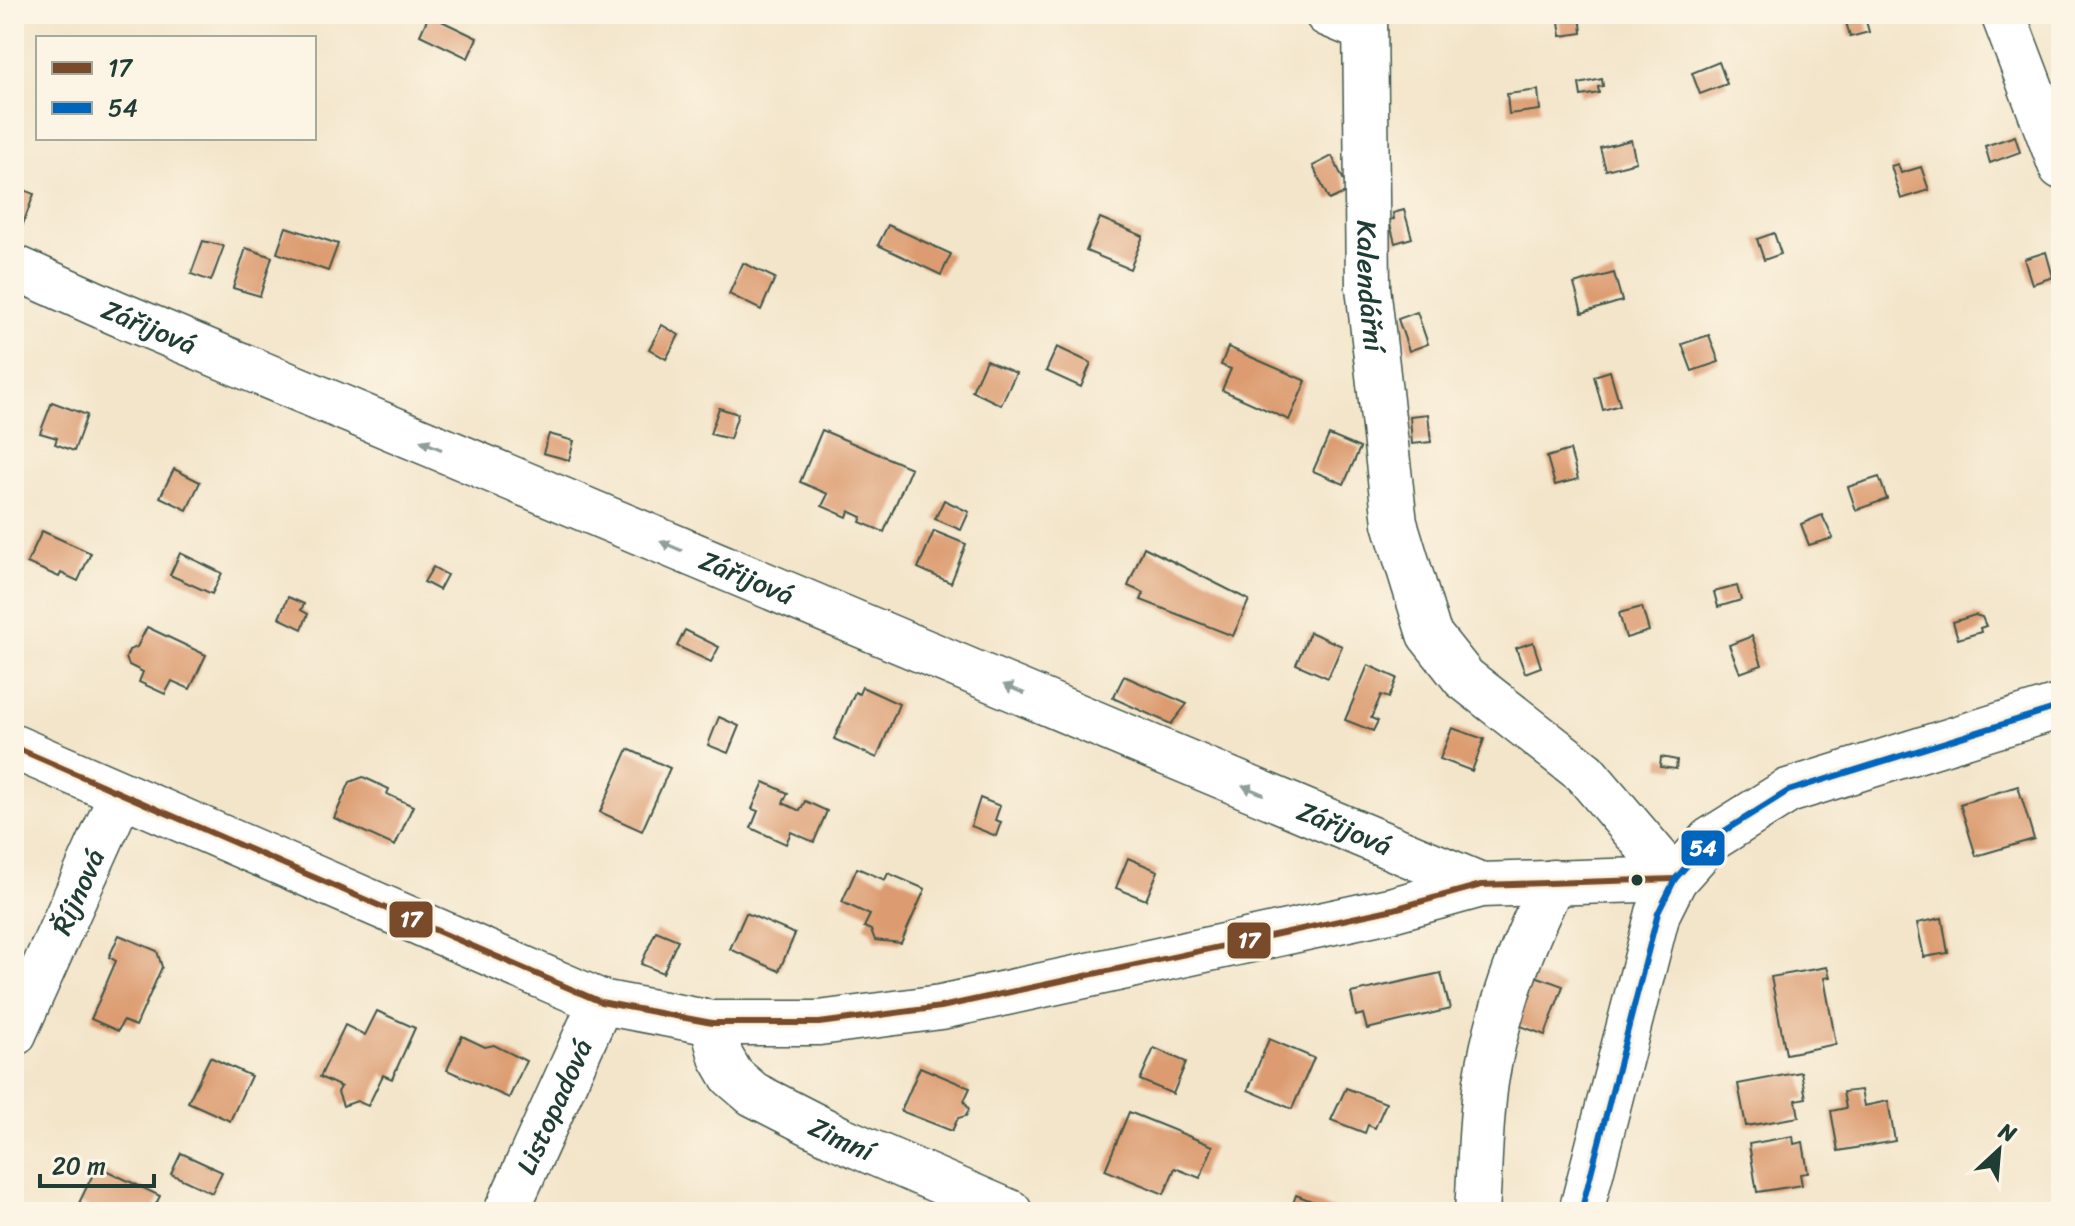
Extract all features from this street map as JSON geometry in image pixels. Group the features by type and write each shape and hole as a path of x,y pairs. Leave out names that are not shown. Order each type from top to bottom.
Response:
{"street":[{"path":"2003,14 2061,167"},
{"name":"Kalendářní","path":"1352,19 1368,287 1395,523 1429,634 1464,678 1585,773 1675,879"},
{"name":"Zářijová","path":"14,267 131,319 1481,885"},
{"path":"1581,1212 1658,913 1675,879 1710,840 1788,791 2061,706"},
{"path":"14,747 601,1002 712,1023 819,1023 941,1007 1394,909 1481,885 1675,879"},
{"name":"Říjnová","path":"14,1034 121,795"},
{"path":"1477,1212 1487,1080 1511,980 1553,882"},
{"name":"Listopadová","path":"506,1212 601,1002"},
{"name":"Zimní","path":"712,1023 721,1057 732,1076 768,1103 1010,1212"}],"building":[{"path":"1558,14 1580,14 1582,33 1561,36"},
{"path":"1844,14 1864,14 1869,32 1850,37"},
{"path":"429,15 477,38 468,58 420,35"},
{"path":"1719,62 1727,84 1700,94 1692,73"},
{"path":"1602,79 1603,86 1598,87 1599,93 1581,96 1579,84"},
{"path":"1538,90 1540,110 1509,114 1507,94"},
{"path":"2015,136 2020,152 1990,163 1985,146"},
{"path":"1631,140 1636,162 1606,170 1600,148"},
{"path":"1332,156 1349,191 1329,200 1313,166"},
{"path":"1898,164 1901,173 1921,167 1929,190 1901,199 1891,166"},
{"path":"14,186 34,194 20,232 14,229"},
{"path":"1404,210 1412,238 1395,243 1389,220 1394,219 1393,213"},
{"path":"1100,218 1143,236 1130,269 1086,251"},
{"path":"888,225 951,254 941,275 878,245"},
{"path":"286,227 338,244 328,271 277,253"},
{"path":"1774,233 1781,254 1764,260 1757,239"},
{"path":"203,241 224,246 211,281 191,274"},
{"path":"246,248 272,257 260,296 233,288"},
{"path":"2046,252 2053,277 2032,284 2024,259"},
{"path":"743,263 775,278 761,310 729,294"},
{"path":"1614,273 1622,301 1582,313 1574,284"},
{"path":"1417,312 1428,344 1409,351 1398,319"},
{"path":"662,325 679,335 666,359 649,349"},
{"path":"1709,335 1719,362 1692,371 1682,344"},
{"path":"1057,347 1091,363 1081,387 1046,371"},
{"path":"1228,347 1306,381 1289,420 1222,390 1231,369 1221,365"},
{"path":"986,360 1016,373 1001,405 972,391"},
{"path":"1610,371 1620,405 1603,410 1594,376"},
{"path":"52,402 87,415 74,451 55,444 57,438 40,433"},
{"path":"719,408 738,414 730,439 710,434"},
{"path":"1428,414 1431,442 1412,444 1410,416"},
{"path":"822,430 911,468 884,532 860,522 862,517 849,511 847,517 822,506 828,494 800,482"},
{"path":"549,434 574,441 569,460 543,453"},
{"path":"1329,435 1360,448 1344,484 1313,471"},
{"path":"1570,450 1578,479 1555,485 1547,457"},
{"path":"174,469 200,482 187,510 160,497"},
{"path":"1879,477 1887,499 1856,510 1848,487"},
{"path":"944,500 969,512 961,530 935,519"},
{"path":"1822,515 1833,538 1809,545 1801,524"},
{"path":"42,531 91,553 78,581 61,573 59,577 27,563"},
{"path":"934,531 966,544 951,583 918,568"},
{"path":"1144,547 1249,600 1233,636 1141,600 1144,593 1128,586"},
{"path":"180,553 222,573 212,594 170,575"},
{"path":"433,567 447,575 439,590 424,582"},
{"path":"1737,586 1741,600 1718,607 1714,592"},
{"path":"288,597 304,604 301,610 308,614 302,629 279,618"},
{"path":"1642,607 1649,631 1626,638 1619,613"},
{"path":"1975,615 1982,617 1986,626 1980,628 1981,632 1958,639 1953,622"},
{"path":"147,627 206,655 190,689 172,681 165,694 139,682 143,672 129,665 126,658 129,650 137,647"},
{"path":"685,630 719,647 711,662 677,646"},
{"path":"1310,632 1342,646 1328,678 1296,664"},
{"path":"1752,636 1762,665 1740,673 1729,645"},
{"path":"1533,642 1541,667 1525,673 1516,648"},
{"path":"1368,665 1397,678 1389,698 1381,695 1371,718 1378,721 1373,731 1345,720"},
{"path":"1124,676 1187,704 1171,724 1113,698"},
{"path":"862,687 899,704 877,758 834,739 855,692 859,694"},
{"path":"719,717 739,726 728,753 708,745"},
{"path":"1452,728 1484,739 1472,771 1440,759"},
{"path":"628,749 670,768 642,831 600,812"},
{"path":"1661,757 1677,760 1676,769 1660,767"},
{"path":"363,777 389,789 387,794 413,806 395,846 334,818 350,782"},
{"path":"764,782 788,793 783,803 800,811 805,801 827,811 814,842 791,832 786,844 751,828 758,811 752,809"},
{"path":"2018,786 2034,839 1976,856 1960,804"},
{"path":"980,798 1000,806 995,820 1001,822 996,836 971,826"},
{"path":"1128,858 1158,871 1146,900 1116,888"},
{"path":"857,868 885,880 888,873 925,889 901,943 875,940 871,930 864,927 870,915 842,902"},
{"path":"746,913 795,934 779,971 730,949"},
{"path":"1942,918 1948,953 1924,957 1917,923"},
{"path":"656,931 678,940 663,973 641,964"},
{"path":"119,935 157,951 162,967 136,1026 123,1021 118,1031 91,1019 116,961 109,957"},
{"path":"1827,967 1830,977 1824,978 1836,1044 1786,1054 1771,977"},
{"path":"1441,973 1450,1009 1367,1029 1363,1014 1356,1016 1351,993"},
{"path":"1527,973 1563,986 1545,1035 1510,1022"},
{"path":"377,1011 415,1028 392,1079 383,1075 368,1106 357,1101 343,1106 338,1092 341,1087 320,1077 345,1025 365,1035"},
{"path":"462,1036 485,1047 494,1045 526,1061 509,1098 447,1070"},
{"path":"1269,1039 1314,1058 1292,1109 1248,1090"},
{"path":"1154,1048 1186,1062 1173,1094 1140,1080"},
{"path":"210,1057 251,1076 230,1121 188,1102"},
{"path":"920,1067 970,1088 964,1101 969,1109 966,1116 958,1118 952,1131 901,1111"},
{"path":"1801,1072 1806,1098 1796,1100 1799,1117 1746,1126 1738,1084"},
{"path":"1346,1088 1386,1103 1375,1128 1368,1125 1365,1133 1331,1120"},
{"path":"1861,1090 1864,1106 1888,1101 1895,1141 1838,1151 1831,1111 1846,1108 1843,1092"},
{"path":"1129,1112 1213,1146 1200,1178 1175,1168 1164,1194 1105,1170"},
{"path":"1793,1136 1794,1144 1803,1142 1808,1173 1800,1174 1802,1185 1757,1192 1749,1144"},
{"path":"181,1153 222,1172 212,1193 171,1174"},
{"path":"97,1166 160,1196 152,1212 98,1212 79,1203"},
{"path":"1296,1195 1340,1212 1290,1212"}],"transit line":[{"name":"54","path":"1581,1212 1658,913 1675,879 1710,840 1788,791 2061,706"},
{"name":"17","path":"14,747 601,1002 712,1023 819,1023 941,1007 1394,909 1481,885 1675,879"}]}
